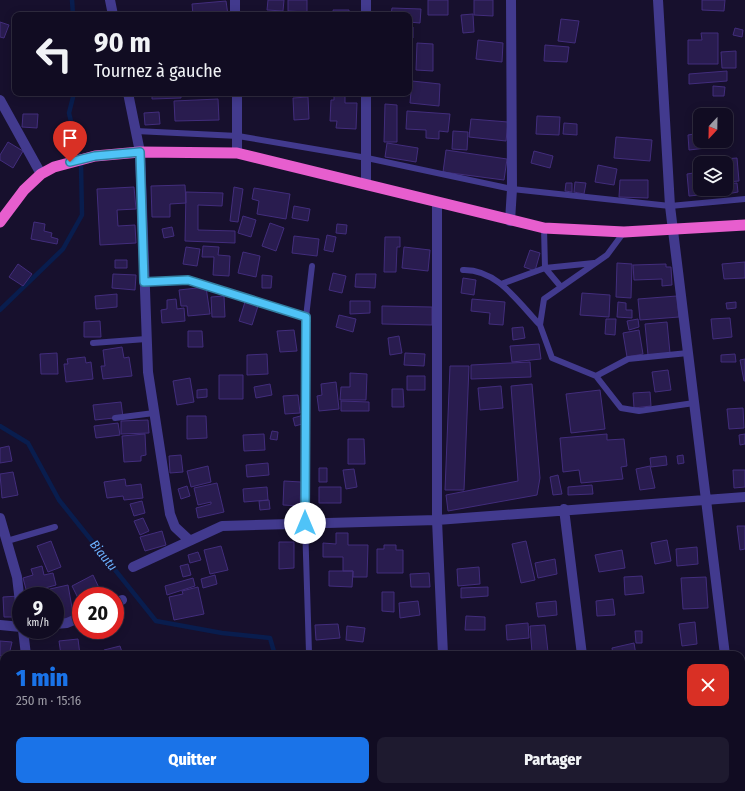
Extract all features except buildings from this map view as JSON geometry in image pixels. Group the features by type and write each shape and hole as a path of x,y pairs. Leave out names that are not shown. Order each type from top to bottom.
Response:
{"highway":[{"path":"0,222 24,190 41,174 54,167 95,156 140,152 237,154 544,228 624,232 673,231 745,225"}],"street":[{"path":"110,0 112,12"},
{"path":"235,0 235,12"},
{"path":"366,0 366,12"},
{"path":"510,221 512,189 511,0"},
{"path":"658,0 670,206 724,651"},
{"path":"129,96 140,152 148,372 170,514 175,527 189,540"},
{"path":"237,96 237,154"},
{"path":"366,96 366,184"},
{"path":"0,100 41,174"},
{"path":"437,203 438,520 443,651"},
{"path":"133,567 222,526 438,520 564,509 745,497"},
{"path":"564,509 582,651"},
{"path":"0,518 17,577 18,587"},
{"path":"0,625 12,626"},
{"path":"24,639 26,651"}],"lane":[{"path":"136,131 238,136 367,158 512,189 670,206 745,199"},
{"path":"544,228 545,268 561,287"},
{"path":"540,325 544,299 607,255 624,232"},
{"path":"501,284 545,268 597,262"},
{"path":"309,651 305,523 306,317 312,266"},
{"path":"463,270 476,269 497,279 540,325 552,358 596,376 621,408 638,411 694,403"},
{"path":"144,282 188,280 306,317"},
{"path":"93,343 146,339"},
{"path":"596,376 628,359 688,352"},
{"path":"115,418 154,413"},
{"path":"7,541 55,527"}],"waterway":[{"name":"Biautu","path":"72,0 73,12"},
{"name":"Biautu","path":"0,310 63,249 82,215 81,165 69,113 73,96"},
{"name":"Biautu","path":"0,426 28,443 59,500 156,621 222,633 270,638 274,651"}],"route":[{"path":"70,162 95,156 140,152 144,282 188,280 306,317 305,523"}]}
